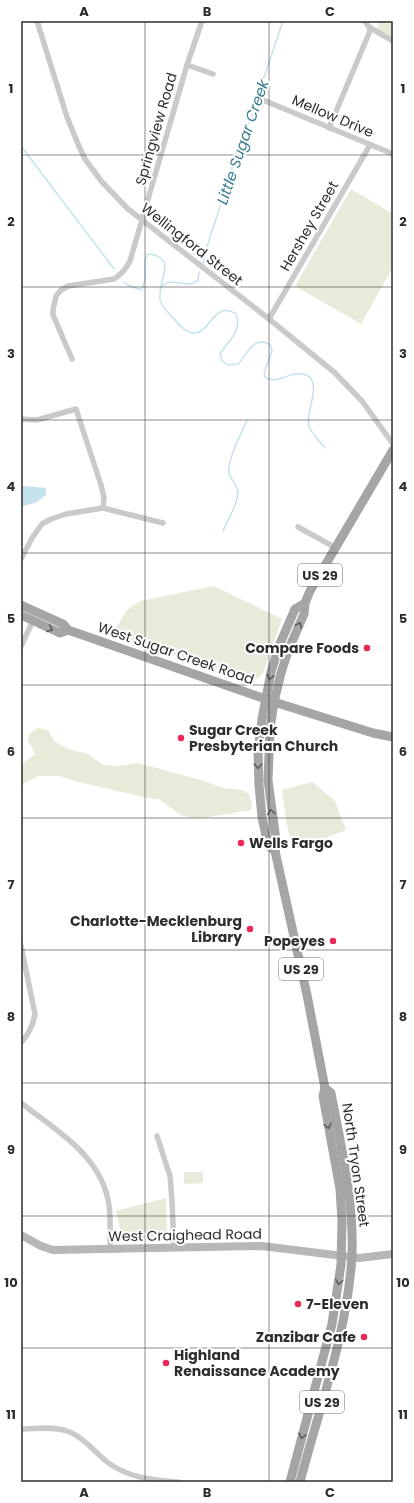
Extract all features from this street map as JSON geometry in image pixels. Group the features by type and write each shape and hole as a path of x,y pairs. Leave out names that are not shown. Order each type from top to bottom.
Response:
{"main road":[{"name":"North Tryon Street","path":"290,1482 332,1324 342,1255 341,1196 323,1096 325,1088 307,995 276,851 268,845 262,817 259,785 259,740 270,701 288,651 304,614 305,603 310,591 393,450"},
{"name":"West Sugar Creek Road","path":"21,605 63,624 68,630 270,701 372,733 393,738"},
{"name":"West Sugar Creek Road","path":"21,615 60,632 68,630"},
{"name":"North Tryon Street","path":"300,1482 344,1316 352,1256 351,1219 346,1178 331,1093 325,1088"}],"street":[{"name":"Wellingford Street","path":"36,21 78,144 85,159 102,182 116,198 142,220 269,319 345,382 362,401 393,444"},
{"name":"Springview Road","path":"72,359 53,315 55,299 61,290 68,286 106,281 119,276 127,267 187,65 202,21"},
{"path":"365,21 369,27 393,41"},
{"path":"329,128 370,31 369,27"},
{"path":"187,65 213,74"},
{"name":"Mellow Drive","path":"263,100 393,154"},
{"name":"Hershey Street","path":"269,319 370,145"},
{"path":"21,419 37,420 76,409 101,485 104,497 104,508"},
{"path":"21,559 32,538 45,522 66,514 104,508 163,523"},
{"path":"298,527 336,548"},
{"path":"21,646 33,621"},
{"path":"21,946 35,1014 34,1025 21,1043"},
{"path":"21,1103 79,1148 93,1165 102,1182 109,1206 110,1249"},
{"path":"157,1136 170,1176 174,1247"},
{"name":"West Craighead Road","path":"21,1235 41,1246 53,1250 262,1246 366,1258 393,1254"},
{"path":"21,1430 58,1429 66,1431 75,1435 117,1469 144,1479 178,1482"}],"green space":[{"path":"379,21 393,21 393,37 376,30"},
{"path":"351,189 393,214 393,267 361,324 295,286"},
{"path":"214,586 282,619 263,673 257,679 248,679 113,634 126,611 140,601"},
{"path":"38,728 48,730 54,741 68,749 88,754 103,765 119,766 138,763 204,781 222,788 242,790 249,794 252,805 251,810 202,818 191,818 179,814 159,799 147,798 60,776 38,776 23,784 21,798 21,765 35,754 28,740 29,734"},
{"path":"312,782 335,801 346,830 293,850 286,820 282,790"},
{"path":"184,1172 203,1172 203,1183 184,1184"},
{"path":"166,1198 167,1240 123,1241 116,1211"}],"water":[{"path":"21,487 46,488 46,495 37,502 21,507"}],"waterway":[{"name":"Little Sugar Creek","path":"203,263 235,156 255,109 260,89 283,21"},
{"path":"21,146 114,269"},
{"name":"Little Sugar Creek","path":"124,282 141,290 145,280 146,258 148,254 154,255 161,258 165,265 160,290 162,305 185,330 194,333 201,331 219,313 227,310 236,314 236,331 234,336 220,354 222,361 228,365 238,364 250,348 262,342 271,346 272,350 264,373 265,377 275,380 298,374 304,374 310,377 314,388 308,421 309,427 325,448"},
{"name":"Little Sugar Creek","path":"160,288 170,282 184,284 193,283 198,280 199,272"},
{"path":"223,531 234,508 238,493 238,490 230,475 230,461 247,420"}],"place":[{"name":"Compare Foods","path":"367,648"},
{"name":"Sugar Creek Presbyterian Church","path":"181,738"},
{"name":"Wells Fargo","path":"241,843"},
{"name":"Charlotte-Mecklenburg Library","path":"250,929"},
{"name":"Popeyes","path":"333,941"},
{"name":"7-Eleven","path":"298,1304"},
{"name":"Zanzibar Cafe","path":"364,1337"},
{"name":"Highland Renaissance Academy","path":"166,1363"}]}
